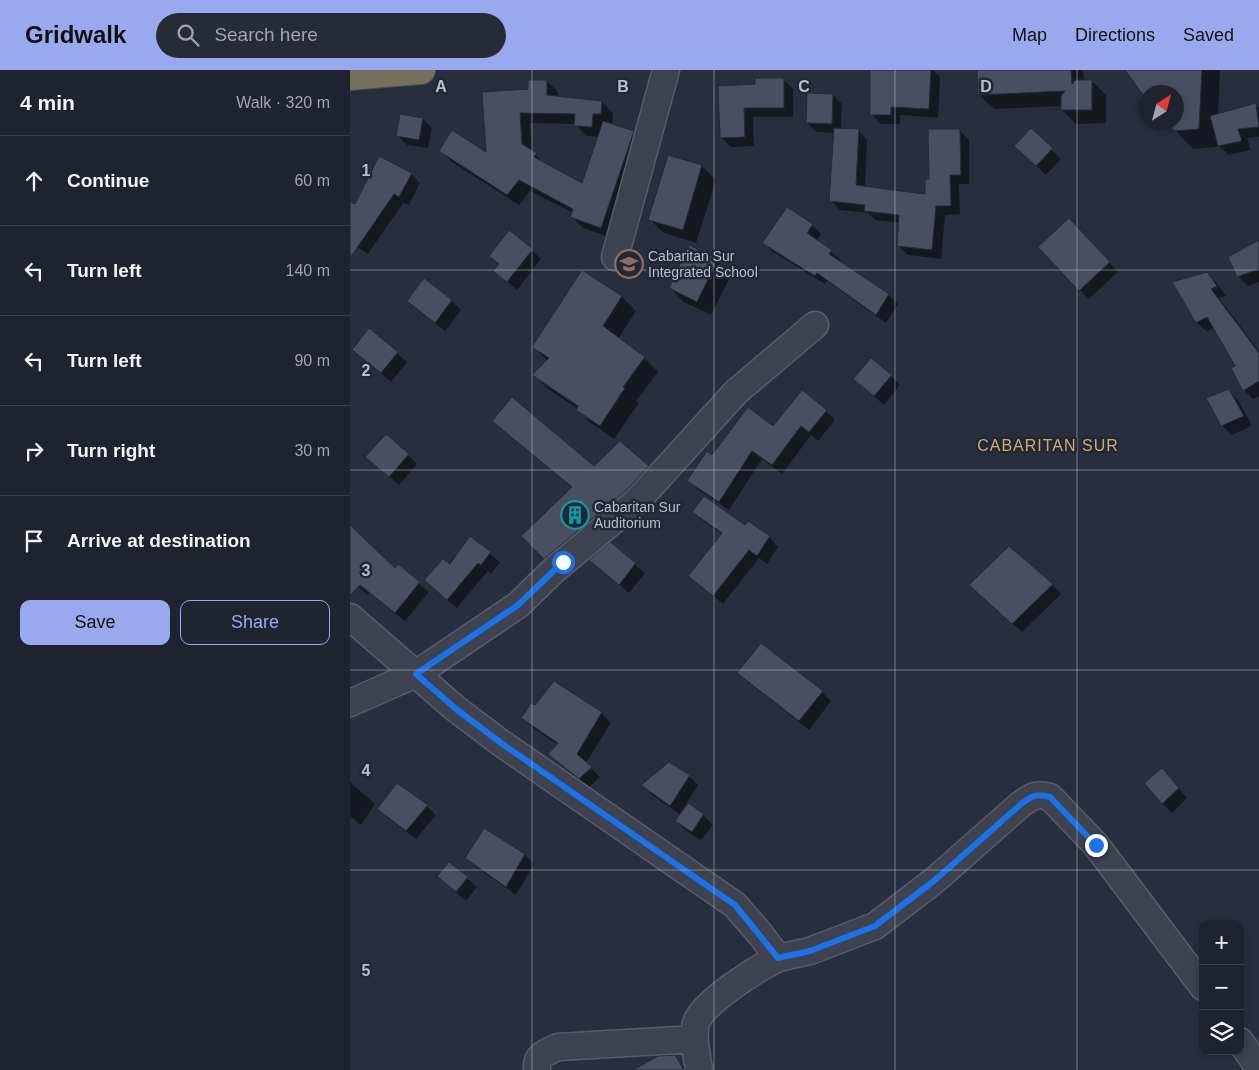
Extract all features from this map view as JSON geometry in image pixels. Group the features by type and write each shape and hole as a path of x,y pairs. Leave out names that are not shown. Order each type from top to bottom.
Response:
{"highway":[{"path":"350,76 422,70"}],"street":[{"path":"615,257 666,70"},
{"path":"350,703 416,674 518,605 554,570 639,499 736,392 815,325"},
{"path":"350,617 456,709 501,743 735,905 778,958"},
{"path":"699,1070 695,1039 696,1022 706,1008 754,970 778,958 810,951 875,926 935,880 1021,804 1040,794 1050,797 1096,845 1199,982"},
{"path":"537,1070 540,1056 558,1047 695,1039"},
{"path":"1244,1047 1259,1068"}],"building":[{"path":"870,70 931,70 929,109 891,107 891,115 870,115"},
{"path":"977,70 1071,70 1072,84 1075,80 1092,80 1092,110 1061,110 1061,96 1065,91 978,95"},
{"path":"1125,70 1202,70 1199,129 1174,131 1173,130 1184,130 1184,85 1139,85 1139,89"},
{"path":"755,78 784,78 784,108 744,108 745,137 720,138 718,86 755,84"},
{"path":"528,80 547,80 547,95 602,101 601,114 593,114 592,127 574,126 575,114 520,113 522,144 537,153 534,157 582,183 603,121 634,131 601,228 570,217 573,209 519,180 507,195 439,151 452,130 486,152 482,92 528,89"},
{"path":"807,93 833,94 832,124 806,123"},
{"path":"1256,103 1259,127 1238,129 1242,141 1218,146 1210,116"},
{"path":"400,114 423,118 419,140 396,136"},
{"path":"834,128 859,129 856,185 925,194 925,179 929,179 928,129 960,129 961,175 950,175 951,206 936,206 932,250 897,246 899,215 864,211 865,205 829,201"},
{"path":"1031,128 1053,148 1036,166 1014,146"},
{"path":"668,155 702,165 683,230 648,220"},
{"path":"379,156 412,173 399,197 394,194 350,258 350,202 355,204"},
{"path":"787,207 813,224 807,233 832,250 829,254 889,294 876,315 817,273 815,276 762,243"},
{"path":"1069,218 1110,262 1079,291 1038,247"},
{"path":"509,230 533,249 507,282 493,271 499,264 489,256"},
{"path":"1259,240 1259,269 1237,277 1228,257"},
{"path":"689,245 718,259 697,302 669,288"},
{"path":"582,270 622,296 603,326 645,357 623,387 625,388 600,426 576,410 578,406 532,375 549,358 532,347"},
{"path":"1207,272 1217,286 1211,289 1259,353 1259,381 1243,391 1231,368 1235,366 1207,317 1196,323 1172,282"},
{"path":"424,278 452,300 435,323 407,301"},
{"path":"369,328 398,352 381,373 352,350"},
{"path":"871,358 892,375 874,396 853,379"},
{"path":"1229,389 1244,416 1221,426 1206,398"},
{"path":"802,390 827,410 809,432 801,426 772,465 752,451 719,502 687,481 707,451 712,455 748,407 773,426"},
{"path":"512,397 594,466 620,441 649,466 629,488 544,559 521,536 572,487 492,421"},
{"path":"386,434 409,454 389,477 365,457"},
{"path":"704,496 745,525 748,521 770,536 757,556 749,550 713,596 688,576 722,533 692,512"},
{"path":"350,525 395,568 398,564 420,582 395,613 360,585 350,595"},
{"path":"470,536 491,552 481,565 478,563 447,600 424,580 443,559 450,564"},
{"path":"610,542 636,563 619,585 589,560"},
{"path":"1009,546 1053,584 1012,624 969,585"},
{"path":"761,643 823,691 799,721 737,673"},
{"path":"554,681 602,712 577,754 592,767 579,779 548,754 558,743 521,718 531,703 535,705"},
{"path":"669,762 690,775 670,806 641,785"},
{"path":"1162,768 1179,788 1162,804 1144,783"},
{"path":"397,783 428,805 406,831 377,809"},
{"path":"688,803 704,814 692,832 675,821"},
{"path":"484,828 525,854 506,887 465,858"},
{"path":"449,862 468,877 456,892 437,876"},
{"path":"675,1055 684,1070 633,1070 658,1056"}],"place":[{"name":"Cabaritan Sur Integrated School","path":"629,264"},
{"name":"Cabaritan Sur Auditorium","path":"575,515"}],"district":[{"name":"CABARITAN SUR","path":"1048,445"}],"route":[{"path":"563,562 518,605 416,674 456,709 501,743 735,905 778,958 810,951 875,926 935,880 1021,804 1040,794 1050,797 1096,845"}]}
